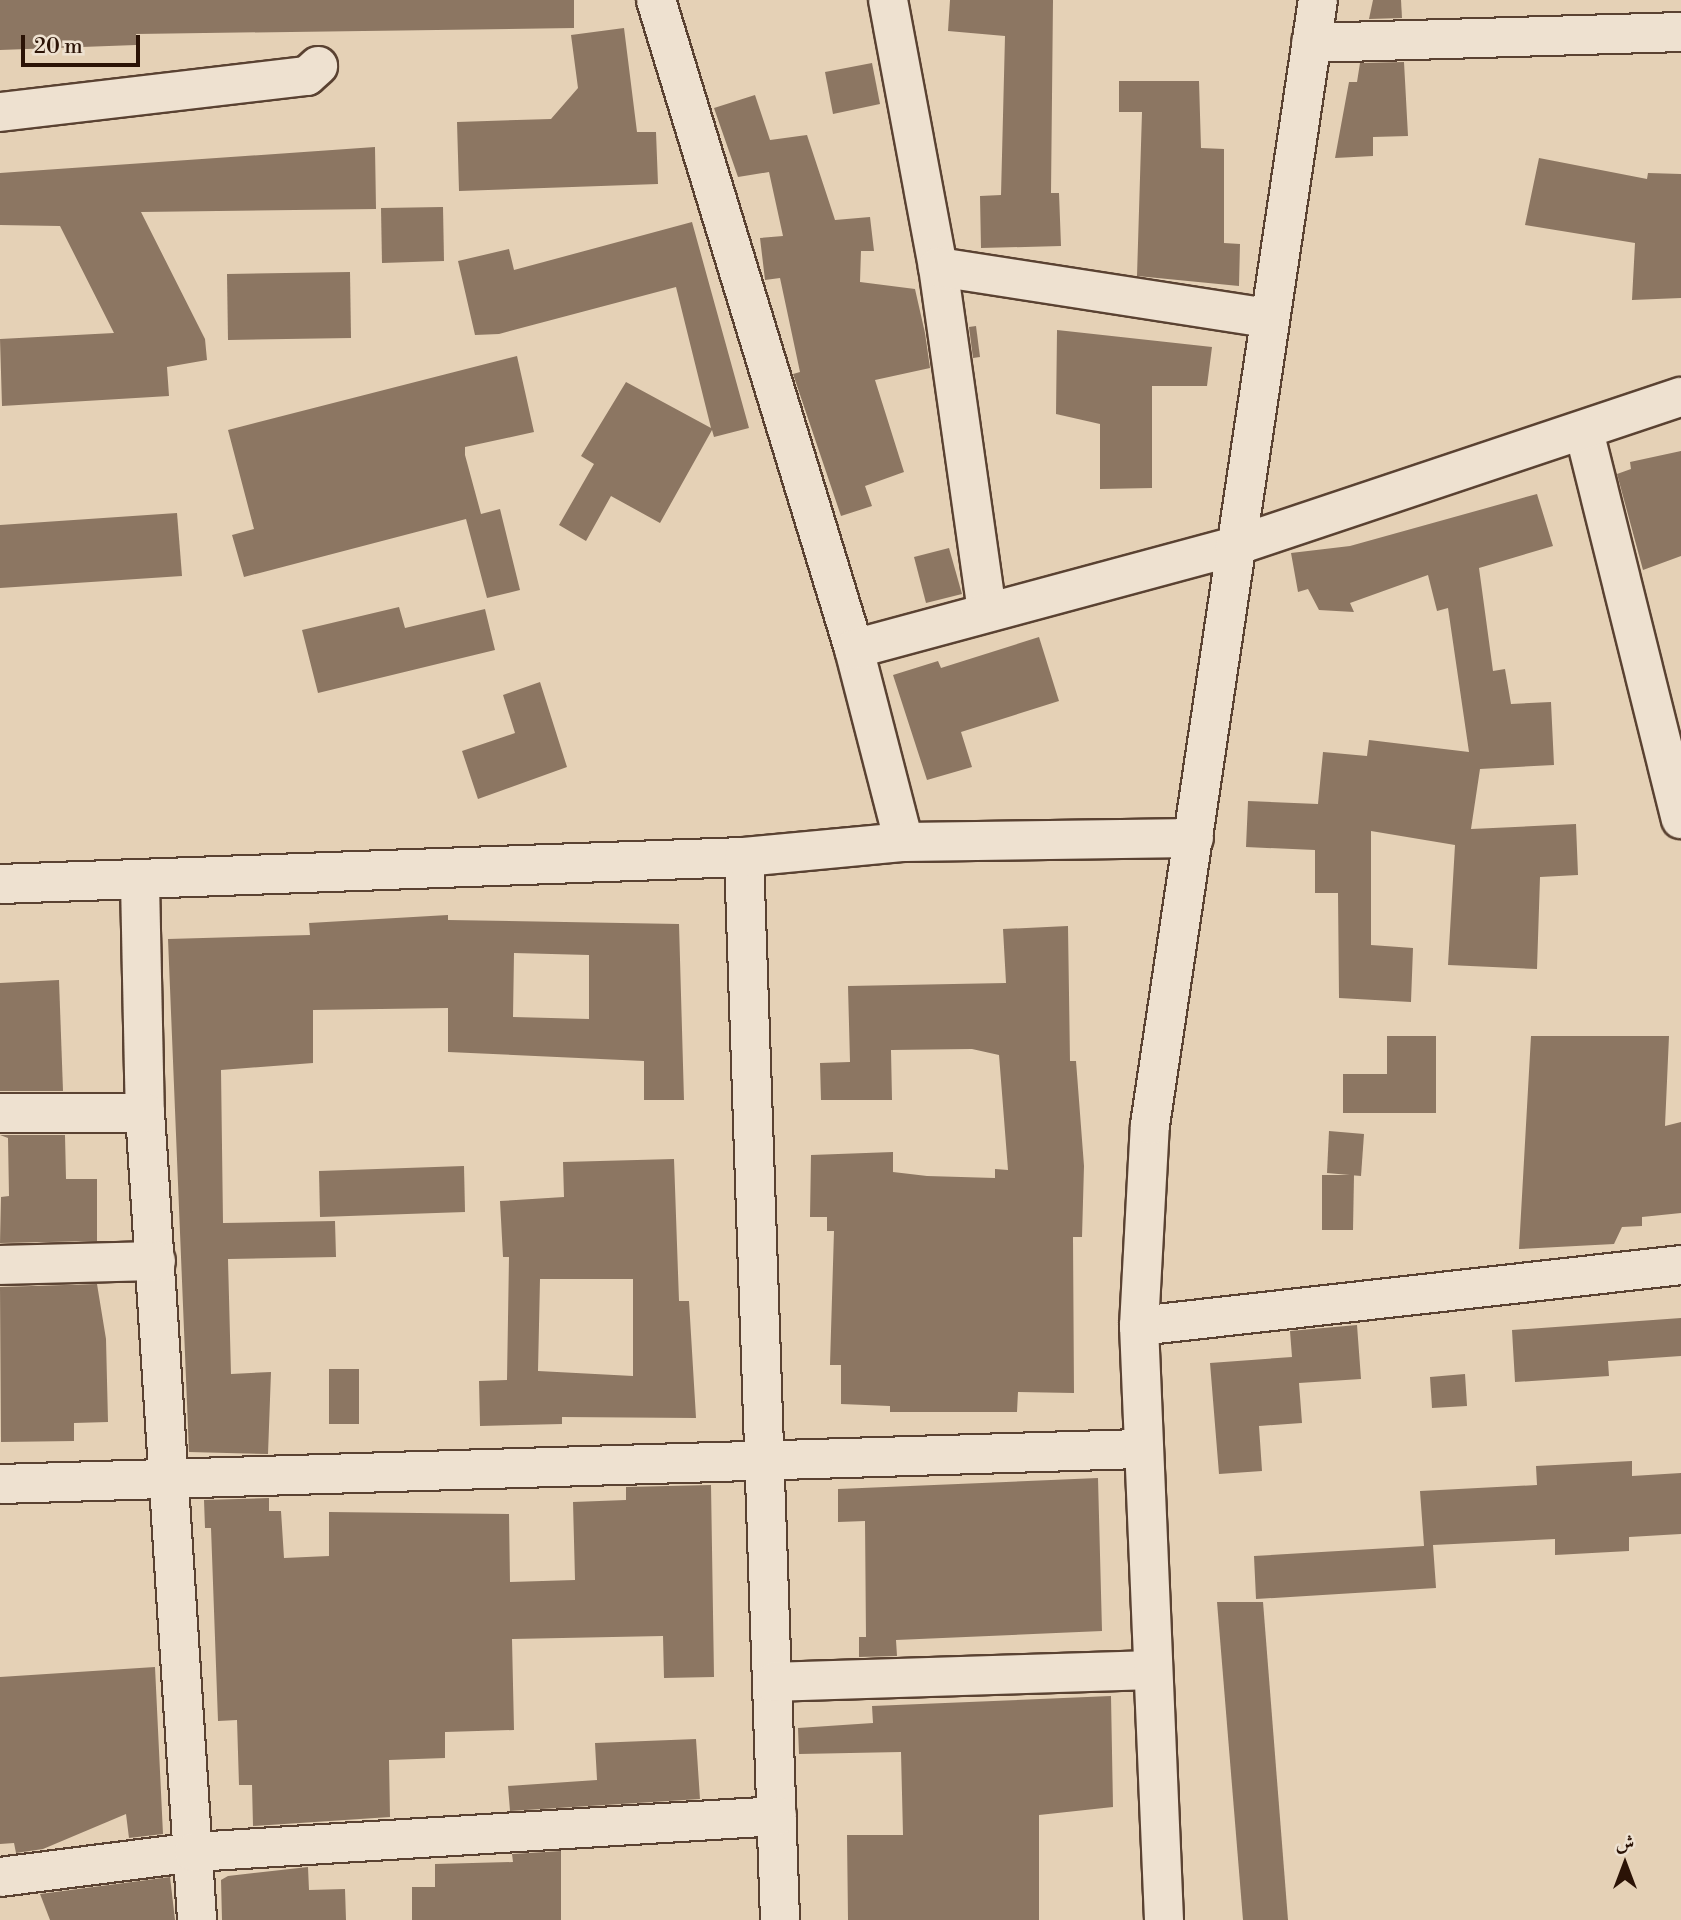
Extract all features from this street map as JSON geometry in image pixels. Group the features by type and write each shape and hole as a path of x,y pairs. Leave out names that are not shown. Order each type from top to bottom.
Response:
{"street":[{"path":"656,0 854,649 904,842"},
{"path":"888,0 939,267 987,611"},
{"path":"1164,1920 1150,1670 1139,1326 1150,1125 1194,838 1267,318 1318,0"},
{"path":"1311,43 1681,32"},
{"path":"0,112 307,76 318,66"},
{"path":"939,267 1267,318"},
{"path":"854,649 1235,546 1584,432 1681,397"},
{"path":"1584,432 1679,799"},
{"path":"0,884 744,857 904,842 1194,838"},
{"path":"744,857 780,1920"},
{"path":"140,881 145,1113 173,1480 197,1920"},
{"path":"0,1113 145,1113"},
{"path":"0,1265 156,1261"},
{"path":"1139,1326 1681,1265"},
{"path":"0,1484 173,1480 766,1456 1142,1449"},
{"path":"773,1682 1150,1670"},
{"path":"0,1877 194,1852 776,1816"}],"building":[{"path":"0,0 574,0 574,28 136,34 136,45 0,50"},
{"path":"950,0 1053,0 1051,193 1059,193 1061,246 981,248 980,196 1001,195 1005,36 948,31"},
{"path":"1373,0 1401,0 1402,18 1369,19"},
{"path":"624,28 637,132 656,132 658,184 459,191 457,122 551,119 578,88 571,35"},
{"path":"1404,62 1408,136 1373,137 1373,156 1335,158 1349,82 1357,82 1360,63"},
{"path":"872,63 880,104 833,114 825,72"},
{"path":"1119,81 1199,81 1201,148 1224,149 1224,243 1240,244 1239,286 1137,276 1142,112 1119,112"},
{"path":"755,95 770,140 807,135 835,220 870,217 874,251 861,251 860,282 915,289 925,333 930,368 875,380 904,472 865,486 872,506 841,516 793,374 800,372 780,278 765,280 760,238 783,236 769,172 738,177 714,108"},
{"path":"375,147 376,209 141,212 205,339 207,360 167,367 169,396 2,406 0,339 114,333 60,226 0,225 0,173"},
{"path":"1539,158 1647,179 1648,173 1681,174 1681,298 1632,300 1635,243 1525,225"},
{"path":"443,207 444,261 382,263 381,208"},
{"path":"692,222 749,428 714,437 712,430 660,523 611,496 586,541 559,525 594,464 581,456 626,382 711,428 676,287 499,334 475,335 458,261 509,249 514,270"},
{"path":"350,272 351,338 228,340 227,274"},
{"path":"976,326 980,357 973,358 969,327"},
{"path":"1057,330 1212,347 1207,386 1152,386 1152,488 1100,489 1100,424 1056,414"},
{"path":"517,356 534,432 465,447 465,455 481,514 500,509 520,590 487,598 466,519 244,577 232,535 254,529 228,430"},
{"path":"1681,451 1681,556 1643,570 1617,474 1631,469 1630,462"},
{"path":"1537,494 1553,546 1479,568 1493,671 1505,669 1511,704 1551,702 1554,765 1480,769 1471,829 1576,824 1578,875 1540,877 1537,969 1448,965 1455,845 1371,831 1371,945 1413,948 1411,1002 1339,998 1338,893 1315,893 1315,850 1246,847 1248,801 1318,804 1323,752 1367,756 1369,740 1469,752 1448,608 1437,611 1428,575 1350,603 1354,612 1319,610 1308,589 1298,592 1291,553 1350,546"},
{"path":"177,513 182,576 0,588 0,525"},
{"path":"949,548 962,594 926,603 914,557"},
{"path":"399,607 405,628 485,609 495,650 318,693 302,630"},
{"path":"1039,637 1059,701 961,732 972,767 927,780 893,675 938,661 941,668"},
{"path":"540,682 567,767 478,799 462,751 515,733 503,695"},
{"path":"448,915 448,920 679,924 684,1100 644,1100 644,1061 448,1052 448,1008 313,1010 313,1063 221,1070 223,1223 335,1221 336,1257 228,1259 231,1374 271,1372 268,1454 189,1452 168,939 310,935 309,923","holes":["514,953 589,955 589,1019 513,1017"]},
{"path":"1068,926 1070,1061 1076,1061 1084,1166 1082,1237 1073,1237 1074,1393 1018,1392 1017,1412 890,1412 890,1406 841,1404 841,1365 830,1365 834,1231 827,1231 827,1217 810,1217 811,1155 893,1152 893,1172 927,1176 995,1178 995,1169 1008,1170 999,1055 972,1049 891,1050 892,1100 821,1100 820,1063 850,1062 848,986 1006,983 1003,929"},
{"path":"59,980 63,1091 0,1091 0,983"},
{"path":"1387,1036 1436,1036 1436,1113 1343,1113 1343,1074 1387,1074"},
{"path":"1531,1036 1669,1036 1665,1126 1681,1122 1681,1213 1642,1217 1642,1226 1622,1227 1614,1244 1519,1249"},
{"path":"1329,1131 1364,1134 1361,1176 1327,1173"},
{"path":"0,1135 65,1135 66,1179 97,1179 97,1241 0,1243 1,1197 9,1196 8,1138"},
{"path":"674,1159 679,1301 689,1301 696,1418 562,1417 562,1424 480,1426 479,1381 507,1380 509,1257 503,1257 500,1201 564,1197 563,1162","holes":["540,1279 633,1279 633,1376 538,1371"]},
{"path":"464,1166 465,1212 320,1217 319,1171"},
{"path":"1322,1175 1354,1175 1353,1230 1322,1230"},
{"path":"97,1284 106,1339 108,1422 74,1423 74,1441 1,1442 0,1287"},
{"path":"1681,1318 1681,1356 1608,1361 1609,1376 1515,1382 1512,1330"},
{"path":"1357,1325 1361,1379 1299,1383 1302,1423 1259,1426 1262,1471 1219,1474 1210,1363 1292,1357 1290,1331"},
{"path":"329,1369 359,1369 359,1424 329,1424"},
{"path":"1465,1374 1467,1406 1432,1408 1430,1377"},
{"path":"1632,1461 1632,1476 1681,1473 1681,1534 1629,1537 1629,1551 1555,1555 1555,1539 1433,1545 1436,1588 1256,1599 1254,1556 1424,1546 1420,1491 1537,1485 1536,1466"},
{"path":"1098,1478 1102,1631 896,1640 897,1656 859,1657 859,1637 866,1637 865,1521 838,1522 838,1489"},
{"path":"711,1485 714,1677 664,1678 663,1636 512,1639 514,1730 445,1732 445,1758 389,1760 390,1817 253,1826 252,1785 239,1785 237,1720 218,1721 211,1528 205,1528 204,1500 269,1498 269,1511 281,1511 284,1558 329,1556 329,1512 509,1514 510,1582 575,1580 573,1502 626,1500 626,1487"},
{"path":"1217,1602 1263,1602 1288,1920 1243,1920"},
{"path":"155,1667 163,1834 129,1838 126,1814 43,1849 16,1853 14,1843 0,1844 0,1677"},
{"path":"1111,1696 1113,1807 1039,1815 1039,1920 848,1920 847,1835 903,1835 901,1752 799,1754 798,1728 873,1723 872,1706"},
{"path":"696,1739 700,1799 510,1811 508,1786 597,1780 595,1743"},
{"path":"561,1851 561,1920 412,1920 412,1887 435,1887 435,1864 513,1862 512,1854"},
{"path":"308,1867 309,1890 345,1889 346,1920 222,1920 221,1880 228,1876"},
{"path":"170,1877 175,1920 50,1920 40,1894"}]}
